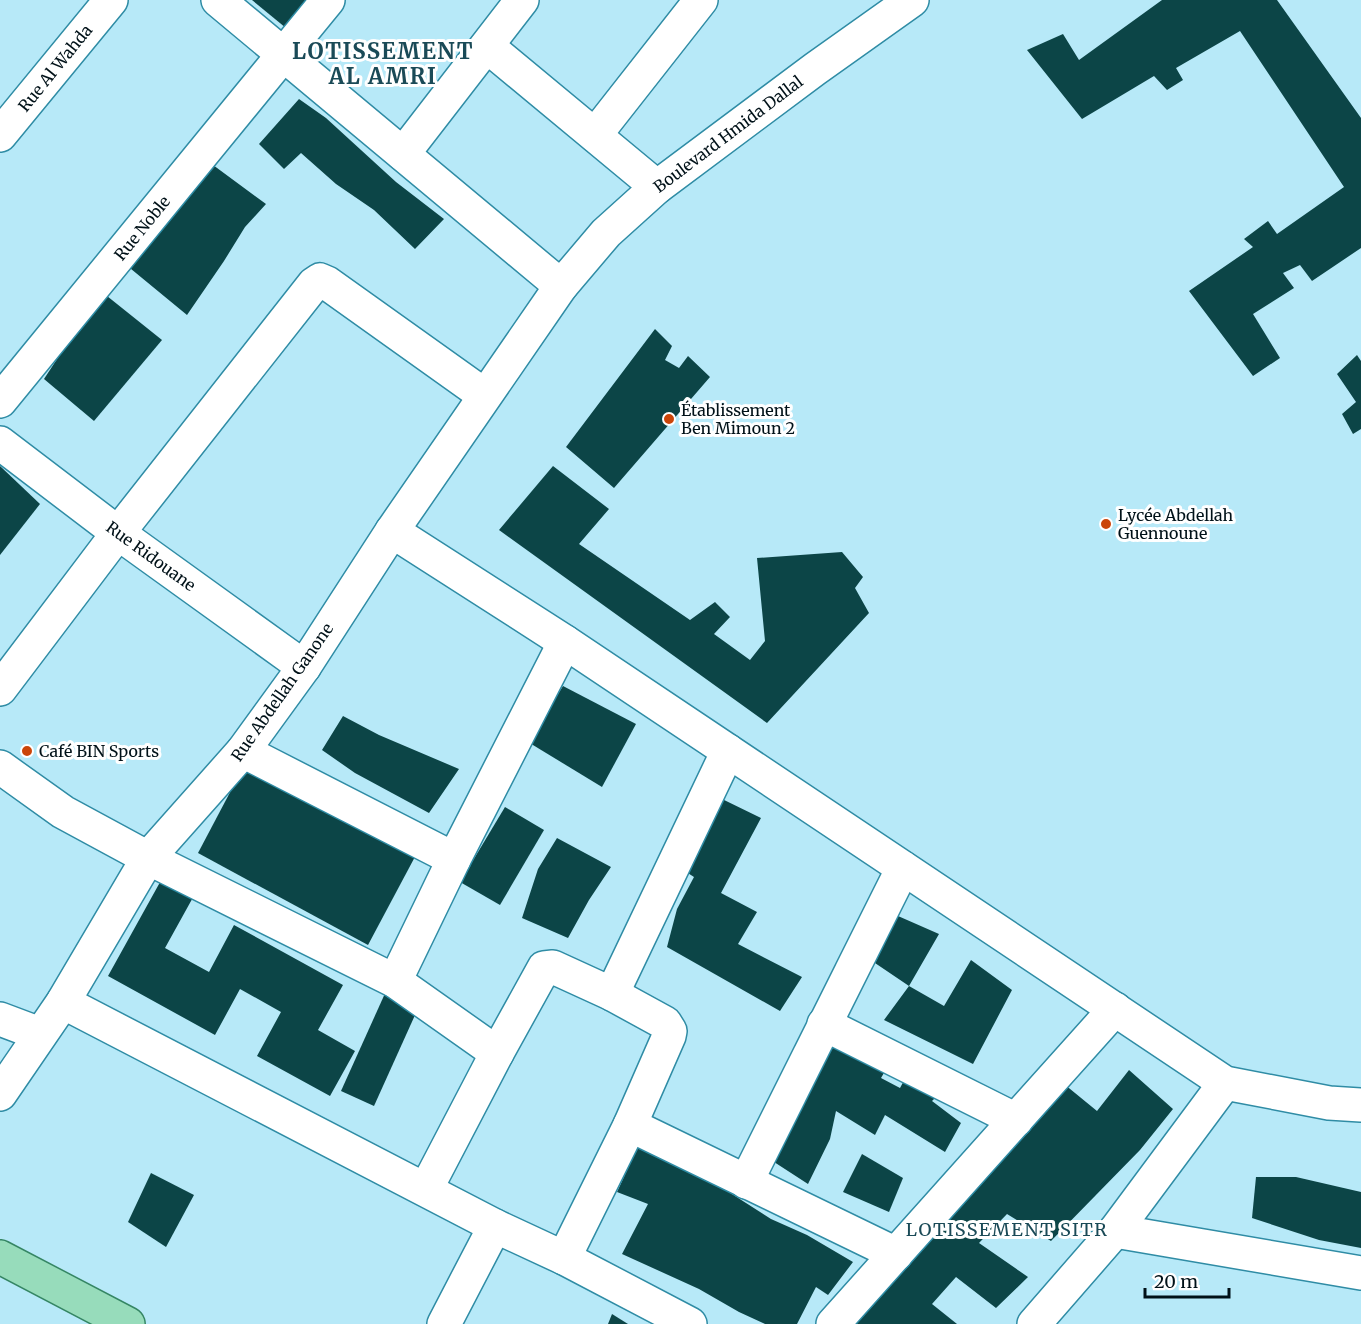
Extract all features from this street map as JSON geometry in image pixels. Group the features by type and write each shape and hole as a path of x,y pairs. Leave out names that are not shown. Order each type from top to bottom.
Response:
{"main road":[{"path":"0,1257 128,1324"}],"street":[{"name":"Rue Al Wahda","path":"0,135 111,0"},
{"path":"218,0 561,286"},
{"name":"Rue Noble","path":"0,401 328,0"},
{"path":"403,154 522,0"},
{"path":"595,135 701,0"},
{"name":"Boulevard Hmida Dallal","path":"561,286 606,233 657,187 912,0"},
{"path":"487,46 657,187"},
{"path":"0,688 118,533 314,284 320,280 484,395"},
{"name":"Rue Abdellah Ganone","path":"0,1094 63,1002 148,858 243,751 304,667 392,531 561,286"},
{"name":"Rue Ridouane","path":"0,443 118,533 304,667"},
{"path":"392,531 566,642 1225,1083 1329,1103 1361,1106"},
{"path":"395,981 454,859 566,642"},
{"path":"243,751 454,859"},
{"path":"612,994 728,751"},
{"path":"0,767 63,812 148,858 395,981 497,1053"},
{"path":"746,1182 903,868"},
{"path":"426,1190 544,968 553,967 612,994 665,1023 670,1031 630,1125 564,1258"},
{"path":"63,1002 495,1226 564,1258 690,1324"},
{"path":"833,1324 1115,1009"},
{"path":"0,1019 40,1034"},
{"path":"824,1024 1016,1120"},
{"path":"1045,1321 1225,1083"},
{"path":"630,1125 896,1254"},
{"path":"444,1324 495,1226"},
{"path":"1115,1231 1361,1273"}],"building":[{"path":"252,0 309,0 286,28"},
{"path":"1162,0 1277,0 1361,118 1361,248 1312,281 1300,265 1283,273 1294,288 1253,314 1280,358 1253,376 1189,291 1253,247 1244,239 1268,221 1277,234 1344,187 1240,31 1176,68 1183,80 1167,90 1154,76 1082,119 1027,50 1063,34 1079,60"},
{"path":"299,99 326,118 396,182 444,219 415,249 374,210 336,184 301,153 284,169 259,144"},
{"path":"213,165 266,204 245,227 187,315 125,264"},
{"path":"107,296 162,340 94,421 44,379 61,353"},
{"path":"655,329 672,346 665,360 679,368 688,356 710,377 614,488 566,447"},
{"path":"1357,355 1361,361 1361,429 1353,434 1342,414 1356,402 1337,374"},
{"path":"0,466 40,504 0,555"},
{"path":"553,466 609,509 579,544 690,620 715,602 730,617 714,634 750,660 765,641 757,558 842,552 863,577 855,588 869,613 767,723 499,530"},
{"path":"563,686 636,724 602,787 528,742"},
{"path":"343,716 379,735 459,769 429,813 355,773 322,750"},
{"path":"246,762 417,853 368,945 198,853"},
{"path":"720,798 761,818 721,893 757,912 738,944 802,977 780,1011 667,947 677,909 694,877 680,868"},
{"path":"505,807 544,830 500,905 460,882"},
{"path":"557,838 611,867 568,938 522,918 538,869"},
{"path":"164,875 196,892 165,948 209,972 234,925 343,985 318,1030 355,1051 330,1096 257,1056 281,1012 240,989 215,1035 108,976"},
{"path":"898,916 939,934 909,986 875,963"},
{"path":"971,960 1012,990 973,1064 884,1020 909,986 944,1006"},
{"path":"387,989 420,1004 374,1106 341,1091"},
{"path":"828,1040 888,1066 881,1078 900,1088 907,1075 940,1093 932,1101 961,1123 945,1152 885,1115 875,1135 836,1111 830,1139 808,1184 771,1160"},
{"path":"1129,1070 1173,1109 1140,1150 1051,1241 1007,1214 979,1243 1028,1277 996,1308 956,1277 932,1304 957,1324 853,1324 1064,1084 1097,1111"},
{"path":"640,1142 710,1180 771,1219 807,1235 853,1262 828,1295 816,1287 797,1324 765,1324 699,1289 622,1254 648,1204 617,1192"},
{"path":"862,1154 903,1178 889,1212 843,1192"},
{"path":"151,1173 194,1195 166,1247 128,1222"},
{"path":"1256,1177 1296,1177 1361,1192 1361,1248 1319,1240 1252,1218"},
{"path":"612,1314 628,1324 608,1324"}],"place":[{"name":"Établissement Ben Mimoun 2","path":"669,419"},
{"name":"Lycée Abdellah Guennoune","path":"1106,524"},
{"name":"Café BIN Sports","path":"27,751"}],"district":[{"name":"LOTISSEMENT AL AMRI","path":"383,64"},
{"name":"LOTISSEMENT SITR","path":"1007,1229"}]}
